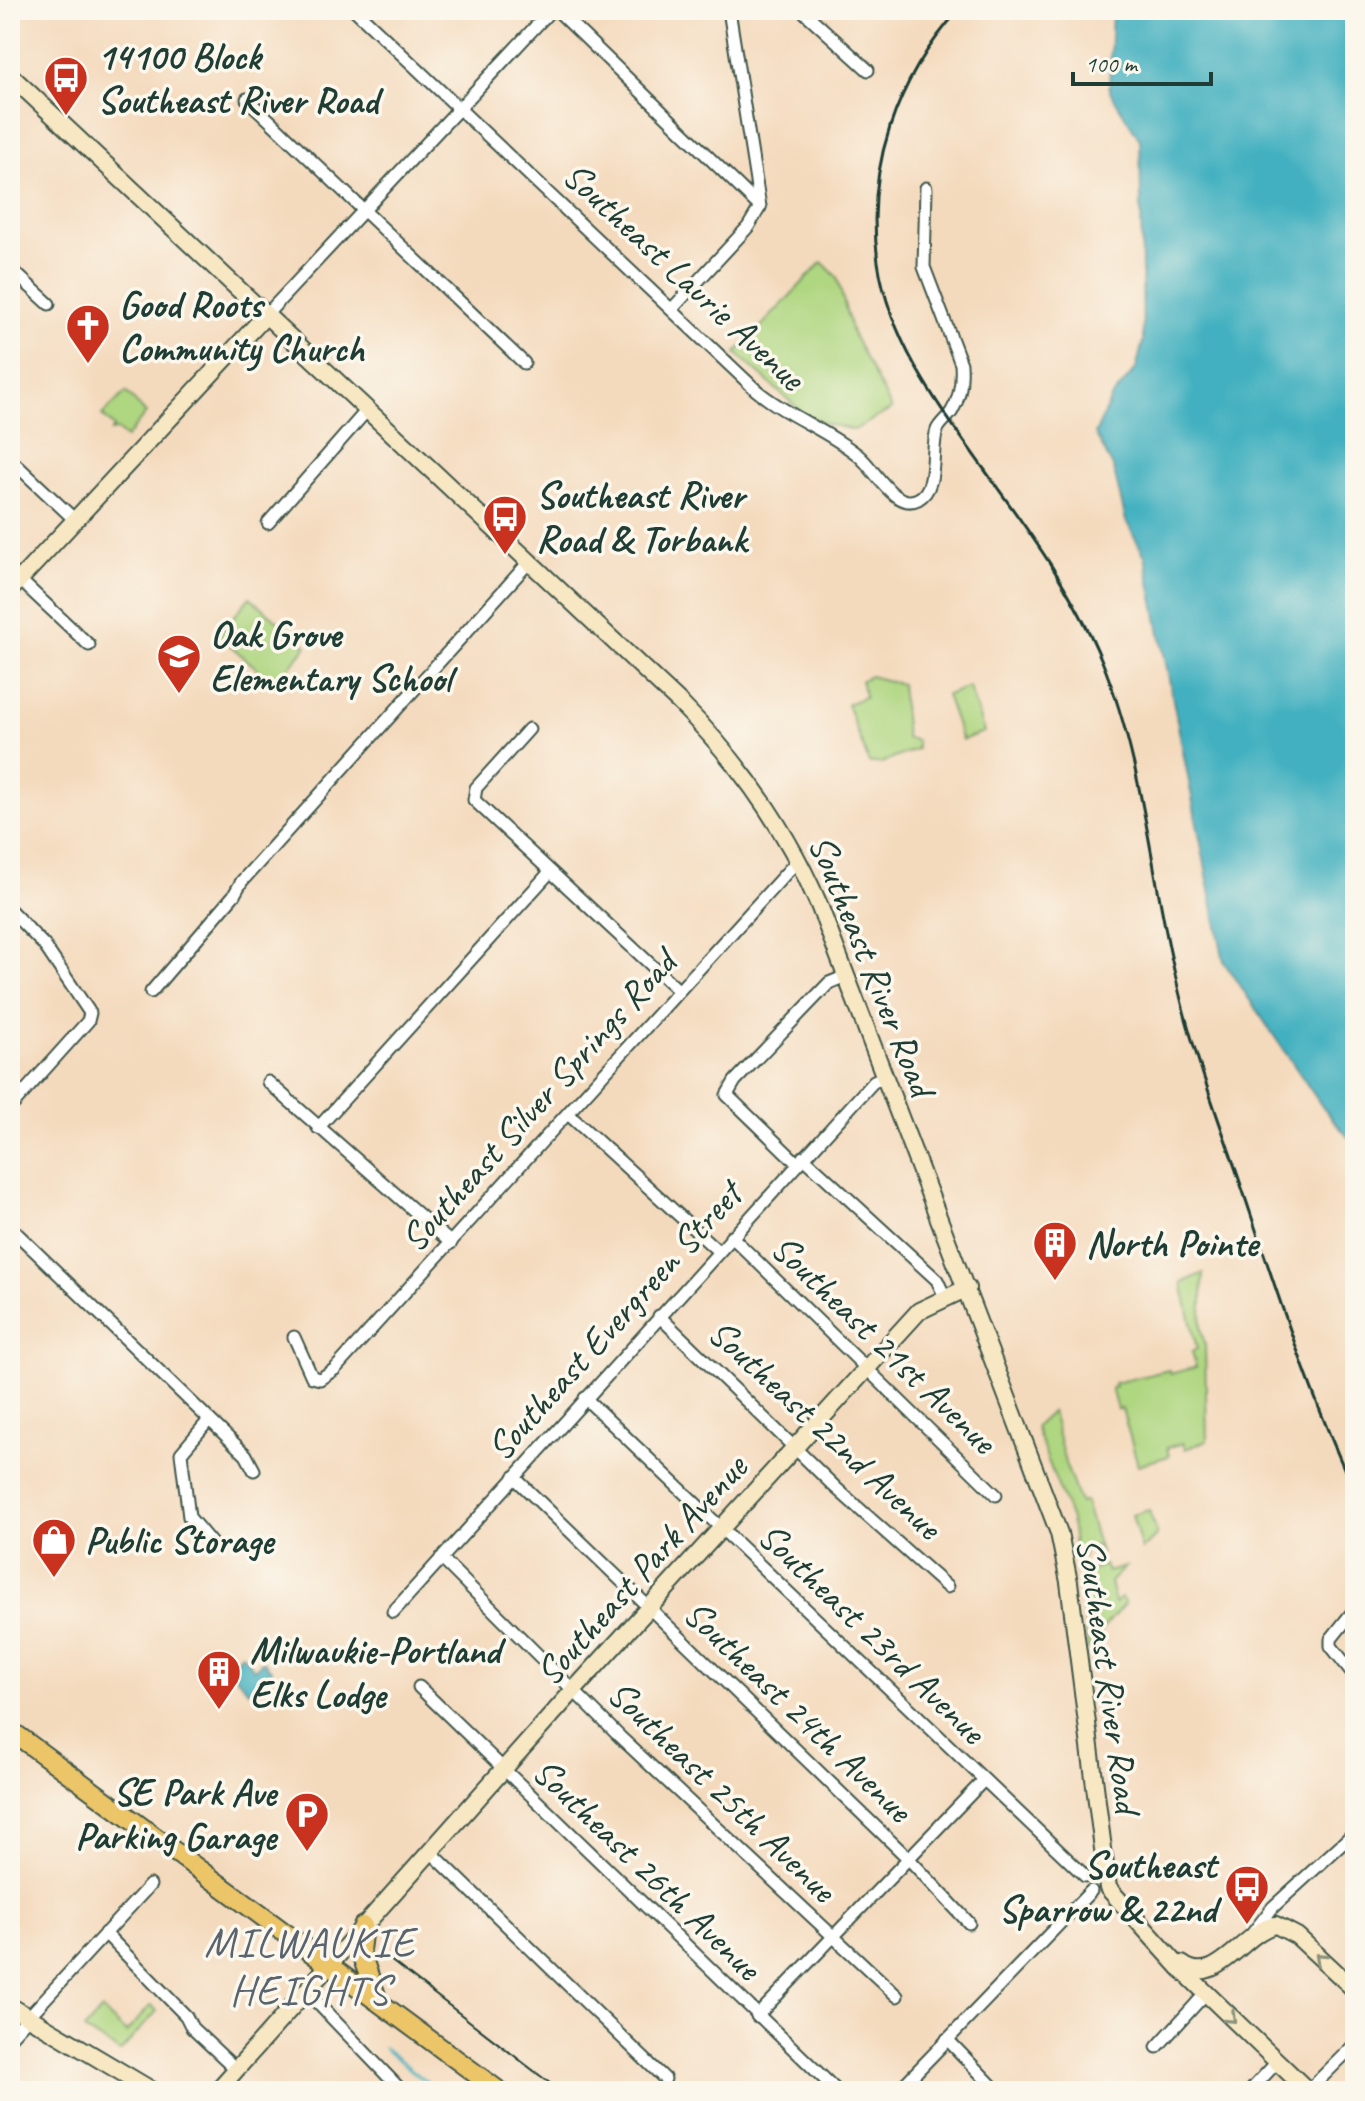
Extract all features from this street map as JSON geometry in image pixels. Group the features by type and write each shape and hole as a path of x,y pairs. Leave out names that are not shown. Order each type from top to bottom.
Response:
{"main road":[{"path":"10,1730 499,2091"},
{"path":"363,1926 360,1951 378,2001"}],"street":[{"name":"Southeast Laurie Avenue","path":"355,10 774,405 856,453 896,497 906,502 917,500 929,484 937,429 953,411 962,379 961,364 924,267 926,188"},
{"path":"89,645 15,585 363,209 554,10 760,207"},
{"path":"672,309 748,227 760,207 729,10"},
{"path":"802,10 868,70"},
{"name":"Southeast River Road","path":"10,75 530,561 724,749 768,808 798,860 846,976 1061,1541 1103,1868 1100,1890 1308,2091"},
{"path":"247,99 524,363"},
{"path":"10,268 49,304"},
{"path":"268,523 368,409"},
{"path":"10,459 75,520"},
{"path":"151,992 234,895 242,881 530,561"},
{"path":"529,729 476,788 474,800 678,990"},
{"name":"Southeast Silver Springs Road","path":"294,1337 311,1375 320,1379 335,1369 798,860"},
{"path":"318,1128 550,872"},
{"path":"10,910 44,945 90,1013 88,1021 10,1108"},
{"path":"846,976 829,983 735,1081 727,1095 937,1280 945,1297"},
{"name":"Southeast Evergreen Street","path":"393,1612 800,1160 874,1081 885,1076"},
{"path":"268,1082 451,1243"},
{"name":"Southeast 21st Avenue","path":"568,1114 718,1251"},
{"path":"10,1227 246,1455 254,1470"},
{"name":"Southeast 21st Avenue","path":"731,1236 996,1495"},
{"name":"Southeast Park Avenue","path":"217,2091 574,1690 919,1311 967,1288"},
{"name":"Southeast 22nd Avenue","path":"659,1316 795,1449 947,1587"},
{"name":"Southeast 23rd Avenue","path":"585,1398 982,1782 1085,1876"},
{"path":"209,1420 181,1453 189,1517 211,1543"},
{"name":"Southeast 24th Avenue","path":"514,1477 909,1859 969,1923"},
{"name":"Southeast 25th Avenue","path":"441,1558 832,1938 897,1996"},
{"path":"1355,1609 1331,1639 1331,1646 1355,1676"},
{"name":"Southeast 26th Avenue","path":"419,1687 837,2091"},
{"path":"757,2016 982,1782"},
{"path":"1157,2047 1205,1994 1231,1955 1273,1907 1287,1898 1354,1834"},
{"path":"432,1853 665,2079"},
{"path":"898,2091 1100,1890 1085,1876 1103,1868"},
{"path":"10,2037 150,1885"},
{"path":"1287,1898 1281,1911 1284,1926 1355,1990"},
{"path":"1252,1934 1270,1926 1284,1926"},
{"path":"105,1933 237,2070"},
{"path":"1177,1962 1193,1971 1204,1971 1231,1955"},
{"path":"306,1991 402,2091"},
{"path":"10,2006 153,2091"},
{"path":"947,2039 997,2091"},
{"path":"1308,2091 1355,2044"},
{"path":"1250,2091 1277,2062"}],"green space":[{"path":"822,262 837,277 852,333 892,409 854,430 827,424 804,414 736,353"},
{"path":"126,392 146,413 126,438 117,430 111,431 114,427 102,415"},
{"path":"250,597 307,646 275,684 218,635"},
{"path":"870,676 901,684 906,738 916,740 917,749 881,763 869,763 847,704 865,697 861,680"},
{"path":"969,687 984,732 962,740 946,695"},
{"path":"1203,1273 1201,1328 1205,1345 1207,1441 1185,1449 1183,1443 1167,1448 1169,1456 1138,1465 1122,1409 1117,1410 1111,1388 1115,1387 1114,1383 1196,1367 1192,1351 1197,1349 1182,1283"},
{"path":"1052,1411 1065,1463 1080,1503 1085,1502 1101,1555 1097,1546 1085,1546 1083,1557 1075,1555 1071,1520 1035,1427"},
{"path":"1149,1510 1157,1535 1142,1550 1132,1515"},
{"path":"1104,1565 1107,1572 1125,1567 1110,1582 1115,1603 1121,1598 1125,1603 1100,1632 1103,1640 1088,1649 1080,1580 1090,1570"},
{"path":"151,2005 157,2011 120,2052 84,2030 102,2010 126,2033"}],"water":[{"path":"1112,10 1355,10 1355,1145 1323,1108 1224,962 1145,556 1126,521 1113,467 1095,434 1111,398 1136,369 1143,341 1140,140 1109,90"},
{"path":"242,1654 254,1669 263,1661 272,1671 248,1691 228,1666"}],"waterway":[{"path":"384,2048 438,2091"}],"tram line":[{"path":"385,1956 560,2091"}],"railway":[{"path":"959,10 918,65 902,96 881,160 875,227 884,291 893,319 918,372 1049,562 1078,610 1102,661 1128,740 1168,943 1191,1036 1295,1344 1355,1493"}],"place":[{"name":"14100 Block Southeast River Road","path":"66,117"},
{"name":"Good Roots Community Church","path":"88,365"},
{"name":"Southeast River Road & Torbank","path":"505,556"},
{"name":"Oak Grove Elementary School","path":"179,695"},
{"name":"North Pointe","path":"1055,1282"},
{"name":"Public Storage","path":"54,1579"},
{"name":"Milwaukie-Portland Elks Lodge","path":"219,1711"},
{"name":"SE Park Ave Parking Garage","path":"307,1853"},
{"name":"Southeast Sparrow & 22nd","path":"1247,1926"}],"district":[{"name":"MILWAUKIE HEIGHTS","path":"310,1966"}]}
